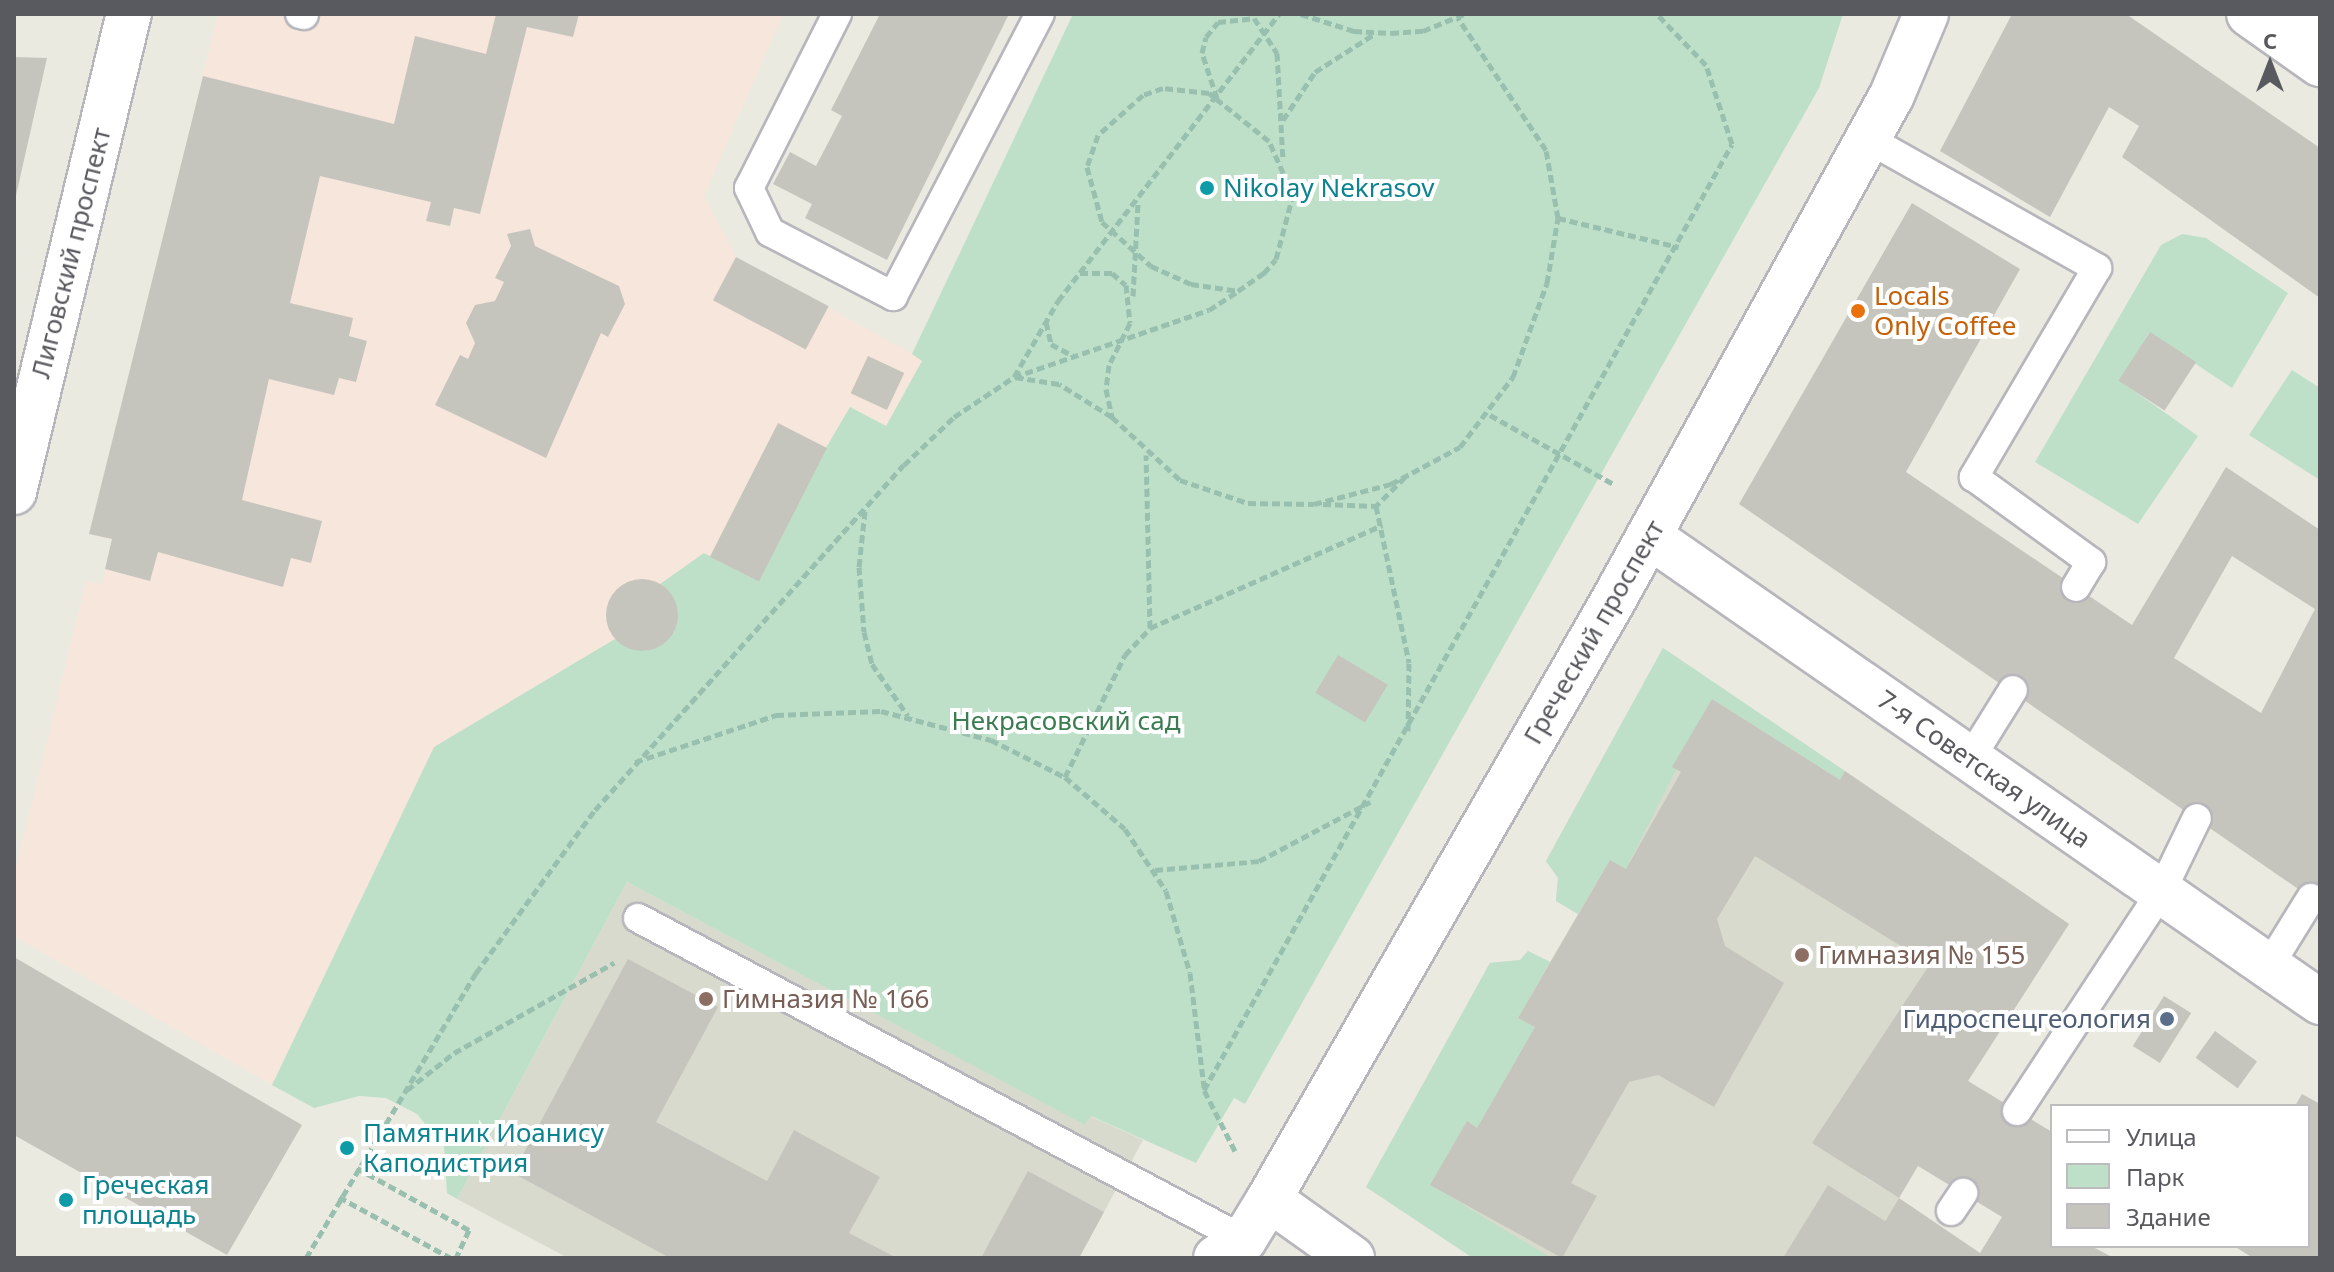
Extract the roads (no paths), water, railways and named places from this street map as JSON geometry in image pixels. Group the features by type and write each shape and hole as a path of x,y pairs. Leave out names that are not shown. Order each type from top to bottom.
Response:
{"street":[{"name":"Лиговский проспект","path":"14,492 129,14"},
{"name":"Греческий проспект","path":"1235,1252 1269,1199 1649,536 1868,139 1926,14"},
{"path":"2249,14 2320,64"},
{"path":"2309,14 2320,22"},
{"name":"7-я Советская улица","path":"1649,536 2320,1002"},
{"path":"1269,1199 1352,1258"}],"lane":[{"path":"837,14 749,188 770,232 893,296 1040,14"},
{"path":"1868,139 2097,268 1974,477 2091,562 2076,587"},
{"path":"1970,759 2013,690"},
{"path":"2017,1111 2161,892 2197,818"},
{"path":"2269,966 2311,898"},
{"path":"638,918 1235,1252"}],"place":[{"name":"Nikolay Nekrasov","path":"1207,188"},
{"name":"Locals Only Coffee","path":"1858,311"},
{"name":"Гимназия № 155","path":"1802,955"},
{"name":"Гимназия № 166","path":"706,999"},
{"name":"Гидроспецгеология","path":"2167,1019"},
{"name":"Памятник Иоанису Каподистрия","path":"347,1148"},
{"name":"Греческая площадь","path":"66,1200"}],"park label":[{"name":"Некрасовский сад","path":"1066,721"}]}
